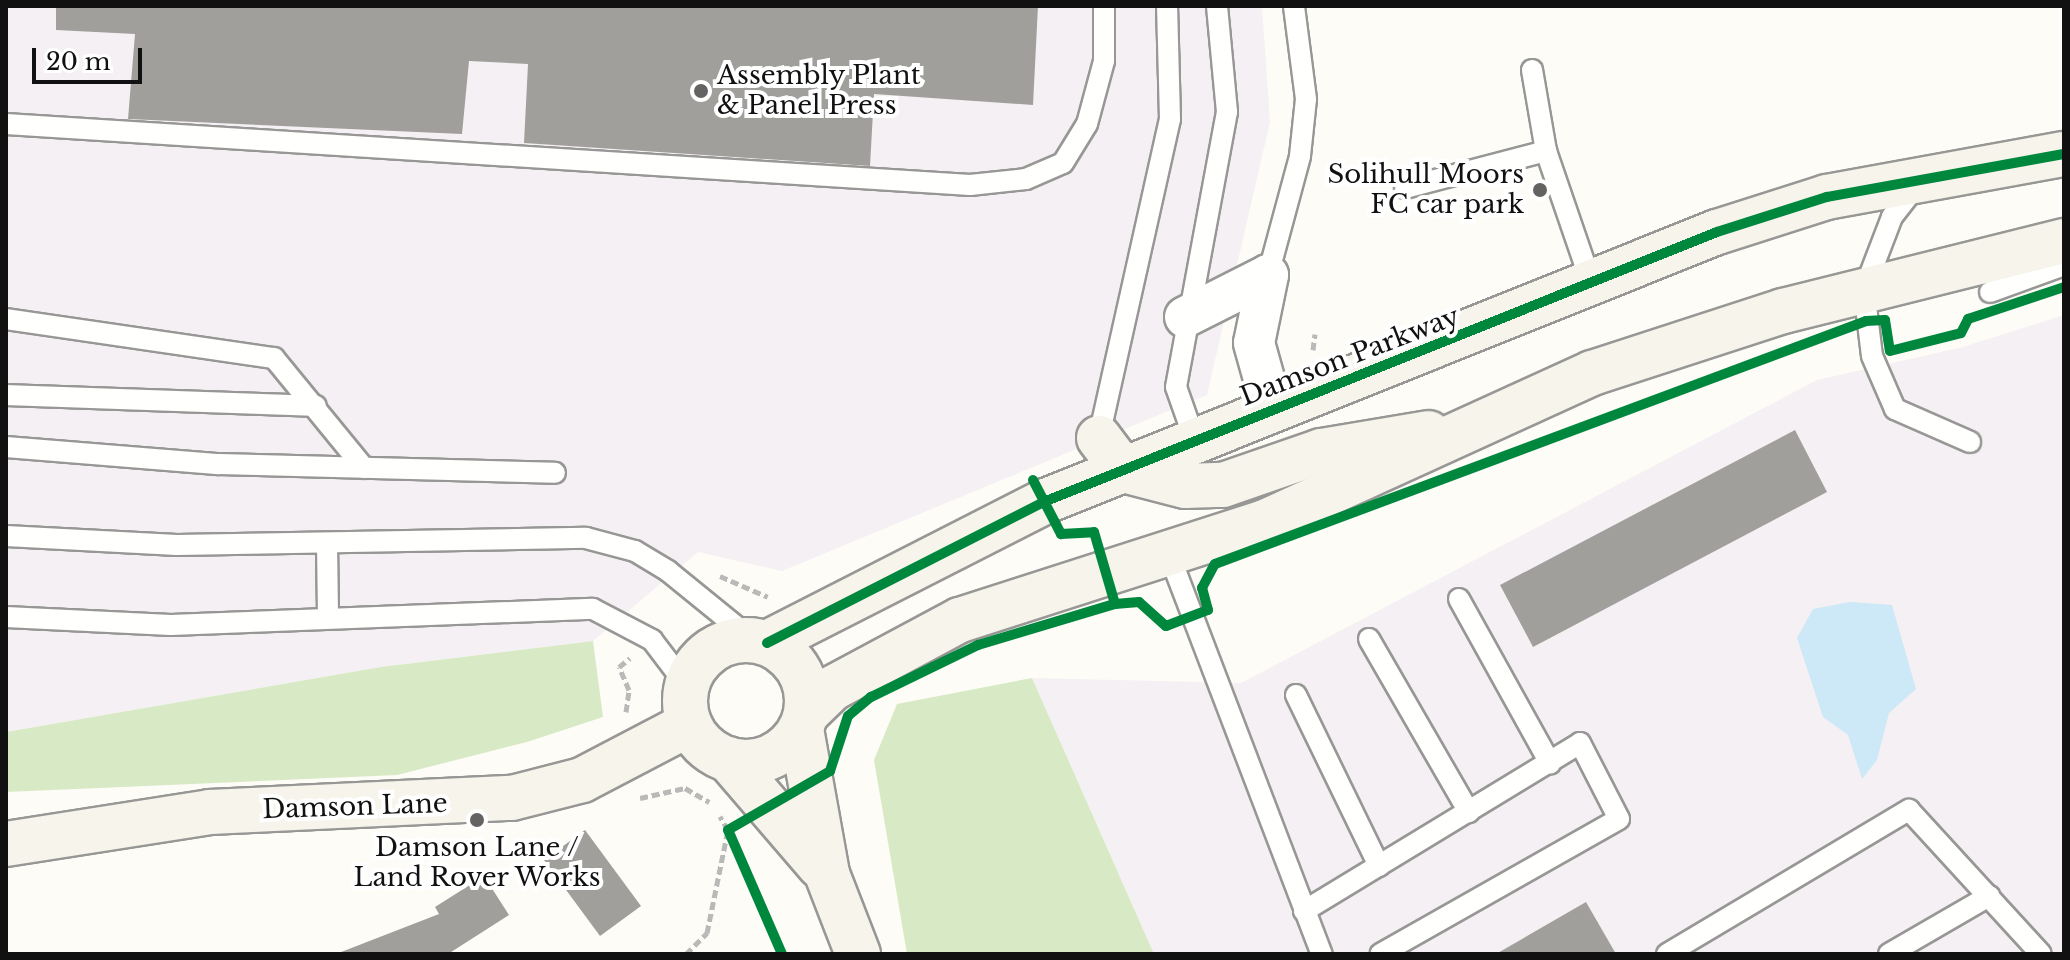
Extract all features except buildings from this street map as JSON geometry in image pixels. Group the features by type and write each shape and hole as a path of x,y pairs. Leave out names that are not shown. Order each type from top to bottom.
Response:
{"street":[{"name":"Damson Parkway","path":"760,642 1046,501 1111,454 1194,438 1273,411 1593,286 1717,232 1924,175 2064,154"},
{"path":"858,954 827,874 804,722 800,671 760,642 711,651 688,705 711,752 728,759 769,758 804,722 833,688 960,620 1153,553 1263,523 1356,486 1463,427 1592,373 1864,290 2064,241"},
{"path":"1185,317 1268,275"},
{"path":"1268,275 1254,343 1273,411"},
{"path":"1111,454 1185,486 1223,485 1321,451 1463,427"},
{"path":"1153,553 1185,486 1194,438"},
{"name":"Damson Lane","path":"6,844 210,812 512,798 582,780 688,705"},
{"path":"728,759 827,874"}],"lane":[{"path":"6,124 970,185 1026,179 1063,163 1087,124 1104,61 1104,6"},
{"path":"1111,454 1101,403 1139,280 1170,119 1167,6"},
{"path":"1194,438 1176,387 1185,317 1227,112 1217,6"},
{"path":"1268,275 1300,156 1306,99 1294,6"},
{"path":"1532,70 1546,151 1593,286"},
{"path":"1405,188 1546,151"},
{"path":"1924,175 1892,217 1864,290 1872,356 1895,409 1970,442"},
{"path":"1990,292 2064,265"},
{"path":"6,319 252,350 288,369 364,468"},
{"path":"6,395 316,406"},
{"path":"6,447 364,468 555,473"},
{"path":"6,536 327,543 586,538 635,551 668,571 760,642"},
{"path":"327,543 328,617"},
{"path":"1153,553 1322,954"},
{"path":"1459,599 1550,763"},
{"path":"6,617 171,625 593,609 652,640 688,705"},
{"path":"1369,639 1469,812"},
{"path":"1296,695 1379,866"},
{"path":"1304,911 1580,743 1619,819 1380,954"},
{"path":"1667,954 1909,810 2041,954"},
{"path":"1889,954 1989,896"}],"path":[{"path":"686,954 707,933 728,830"}],"shaded area":[{"path":"6,6 1262,6 1270,122 1207,395 782,571 698,552 593,641 381,667 6,732"},
{"path":"2064,315 2064,954 1154,954 1032,678 1241,683 1817,380 1963,347"}],"green space":[{"path":"593,641 603,717 527,742 397,775 6,792 6,732 381,667"},
{"path":"1032,678 1154,954 907,954 874,760 897,704"}],"water":[{"path":"1850,602 1892,605 1916,689 1889,713 1877,760 1862,779 1848,735 1823,717 1797,638 1813,609"}],"cycle path":[{"path":"767,643 1046,501 1717,232 1827,197 2064,154"},
{"path":"782,954 728,830 830,771 848,716 871,697 978,645 1115,604 1139,602 1166,626 1208,610 1202,588 1215,564 1866,321 1885,320 1890,351 1961,333 1968,319 2064,287"},
{"path":"1033,480 1061,534 1094,532 1115,604"}],"place":[{"name":"Assembly Plant & Panel Press","path":"701,91"},
{"name":"Solihull Moors FC car park","path":"1540,190"},
{"name":"Damson Lane / Land Rover Works","path":"477,820"}]}
